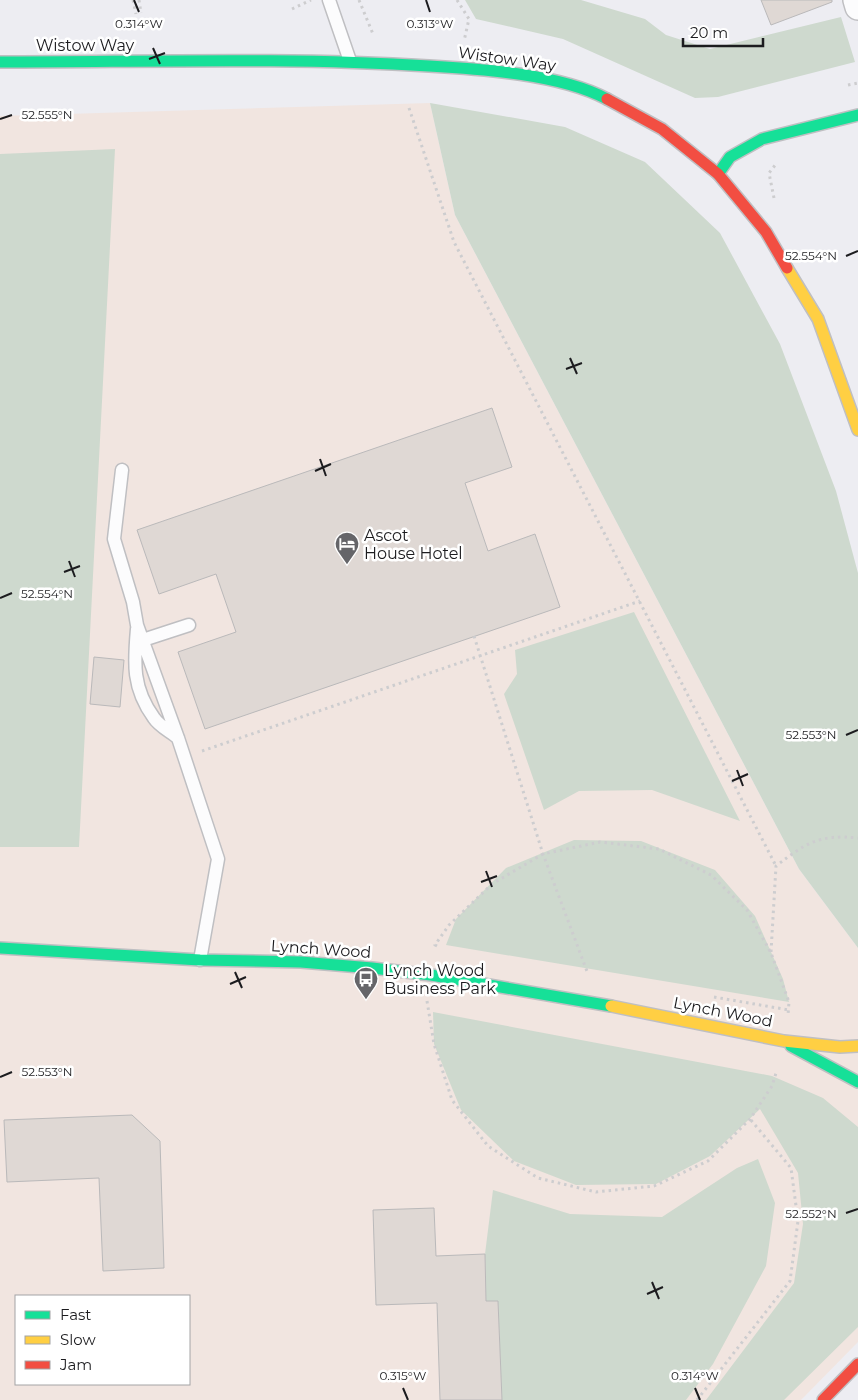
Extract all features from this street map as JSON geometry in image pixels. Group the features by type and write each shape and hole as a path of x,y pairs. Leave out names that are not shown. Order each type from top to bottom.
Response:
{"street":[{"path":"856,0 858,7"},
{"name":"Wistow Way","path":"0,62 350,61 462,68 519,74 558,82 603,97 662,129 718,174 766,232 818,318 858,430"},
{"path":"718,174 730,157 762,139 858,115"},
{"name":"Lynch Wood","path":"0,948 128,954 200,960 301,962 431,975 609,1006 784,1041 840,1047 858,1046"},
{"name":"Lynch Wood","path":"784,1041 858,1082"},
{"path":"823,1400 858,1364"}],"lane":[{"path":"328,0 350,61"},
{"path":"122,470 114,539 133,602 137,625 178,738 218,859 200,960"},
{"path":"137,625 133,667 140,691 154,719 178,738"},
{"path":"142,640 189,625"}],"path":[{"path":"133,0 136,14"},
{"path":"139,0 142,13"},
{"path":"292,9 312,0"},
{"path":"359,0 373,34"},
{"path":"458,0 469,18 464,42"},
{"path":"848,85 858,83"},
{"path":"409,108 454,242 776,866 771,953"},
{"path":"178,738 190,734 196,753 640,601"},
{"path":"474,636 543,854 588,975"},
{"path":"776,866 804,844 835,836 858,838"},
{"path":"435,946 449,925 492,884 543,854 600,842 659,849 711,875 747,910 771,953 789,1002 787,1020"},
{"path":"427,997 434,1044 452,1100 488,1146 538,1178 596,1192 654,1186 708,1161 750,1119 772,1086 780,1062"},
{"path":"696,1400 790,1281 798,1221 791,1168 750,1119"}],"shaded area":[{"path":"465,0 581,0 645,19 666,35 710,49 841,17 855,62 718,97 695,98 563,39 476,19"},
{"path":"430,103 455,215 799,869 858,948 858,1342 801,1400 0,1400 0,116"},
{"path":"430,103 565,127 645,162 720,233 780,344 836,491 858,573 858,948 799,869 455,215"},
{"path":"115,149 79,847 0,847 0,154"},
{"path":"634,612 740,821 652,790 579,791 544,810 504,694 517,674 515,650"},
{"path":"574,840 641,841 715,870 755,916 783,979 789,1002 446,945 456,919 506,868"},
{"path":"433,1012 772,1076 823,1098 858,1127 858,1327 784,1400 706,1400 794,1283 803,1224 798,1173 760,1109 710,1156 656,1184 576,1185 514,1161 461,1110 434,1044"},
{"path":"758,1159 775,1203 766,1266 713,1364 686,1400 502,1400 498,1301 486,1301 485,1254 493,1190 570,1214 662,1217 737,1168"}],"building":[{"path":"761,0 832,0 832,2 771,25"},
{"name":"Ascot House Hotel","path":"492,408 512,467 465,483 488,551 535,534 560,607 205,729 178,652 236,632 216,574 159,594 137,530"},
{"path":"94,657 124,660 120,707 90,704"},
{"path":"132,1115 160,1141 164,1268 103,1271 99,1178 7,1182 4,1120"},
{"path":"434,1208 436,1256 485,1254 486,1301 498,1301 502,1400 440,1400 437,1303 376,1305 373,1210"}],"traffic: fast":[{"path":"0,62 268,61 375,63 450,67 544,78 567,84 607,99"},
{"path":"718,174 730,157 762,139 858,115"},
{"path":"0,948 200,960 301,962 372,968 431,975 611,1006"},
{"path":"791,1046 858,1082"}],"traffic: slow":[{"path":"787,268 818,319 858,430"},
{"path":"611,1006 784,1041 840,1047 858,1046"}],"traffic: jam":[{"path":"607,99 662,129 718,174 766,232 787,268"},
{"path":"823,1400 858,1364"}],"place":[{"name":"Ascot House Hotel","path":"347,565"},
{"name":"Lynch Wood Business Park","path":"366,1000"}]}
